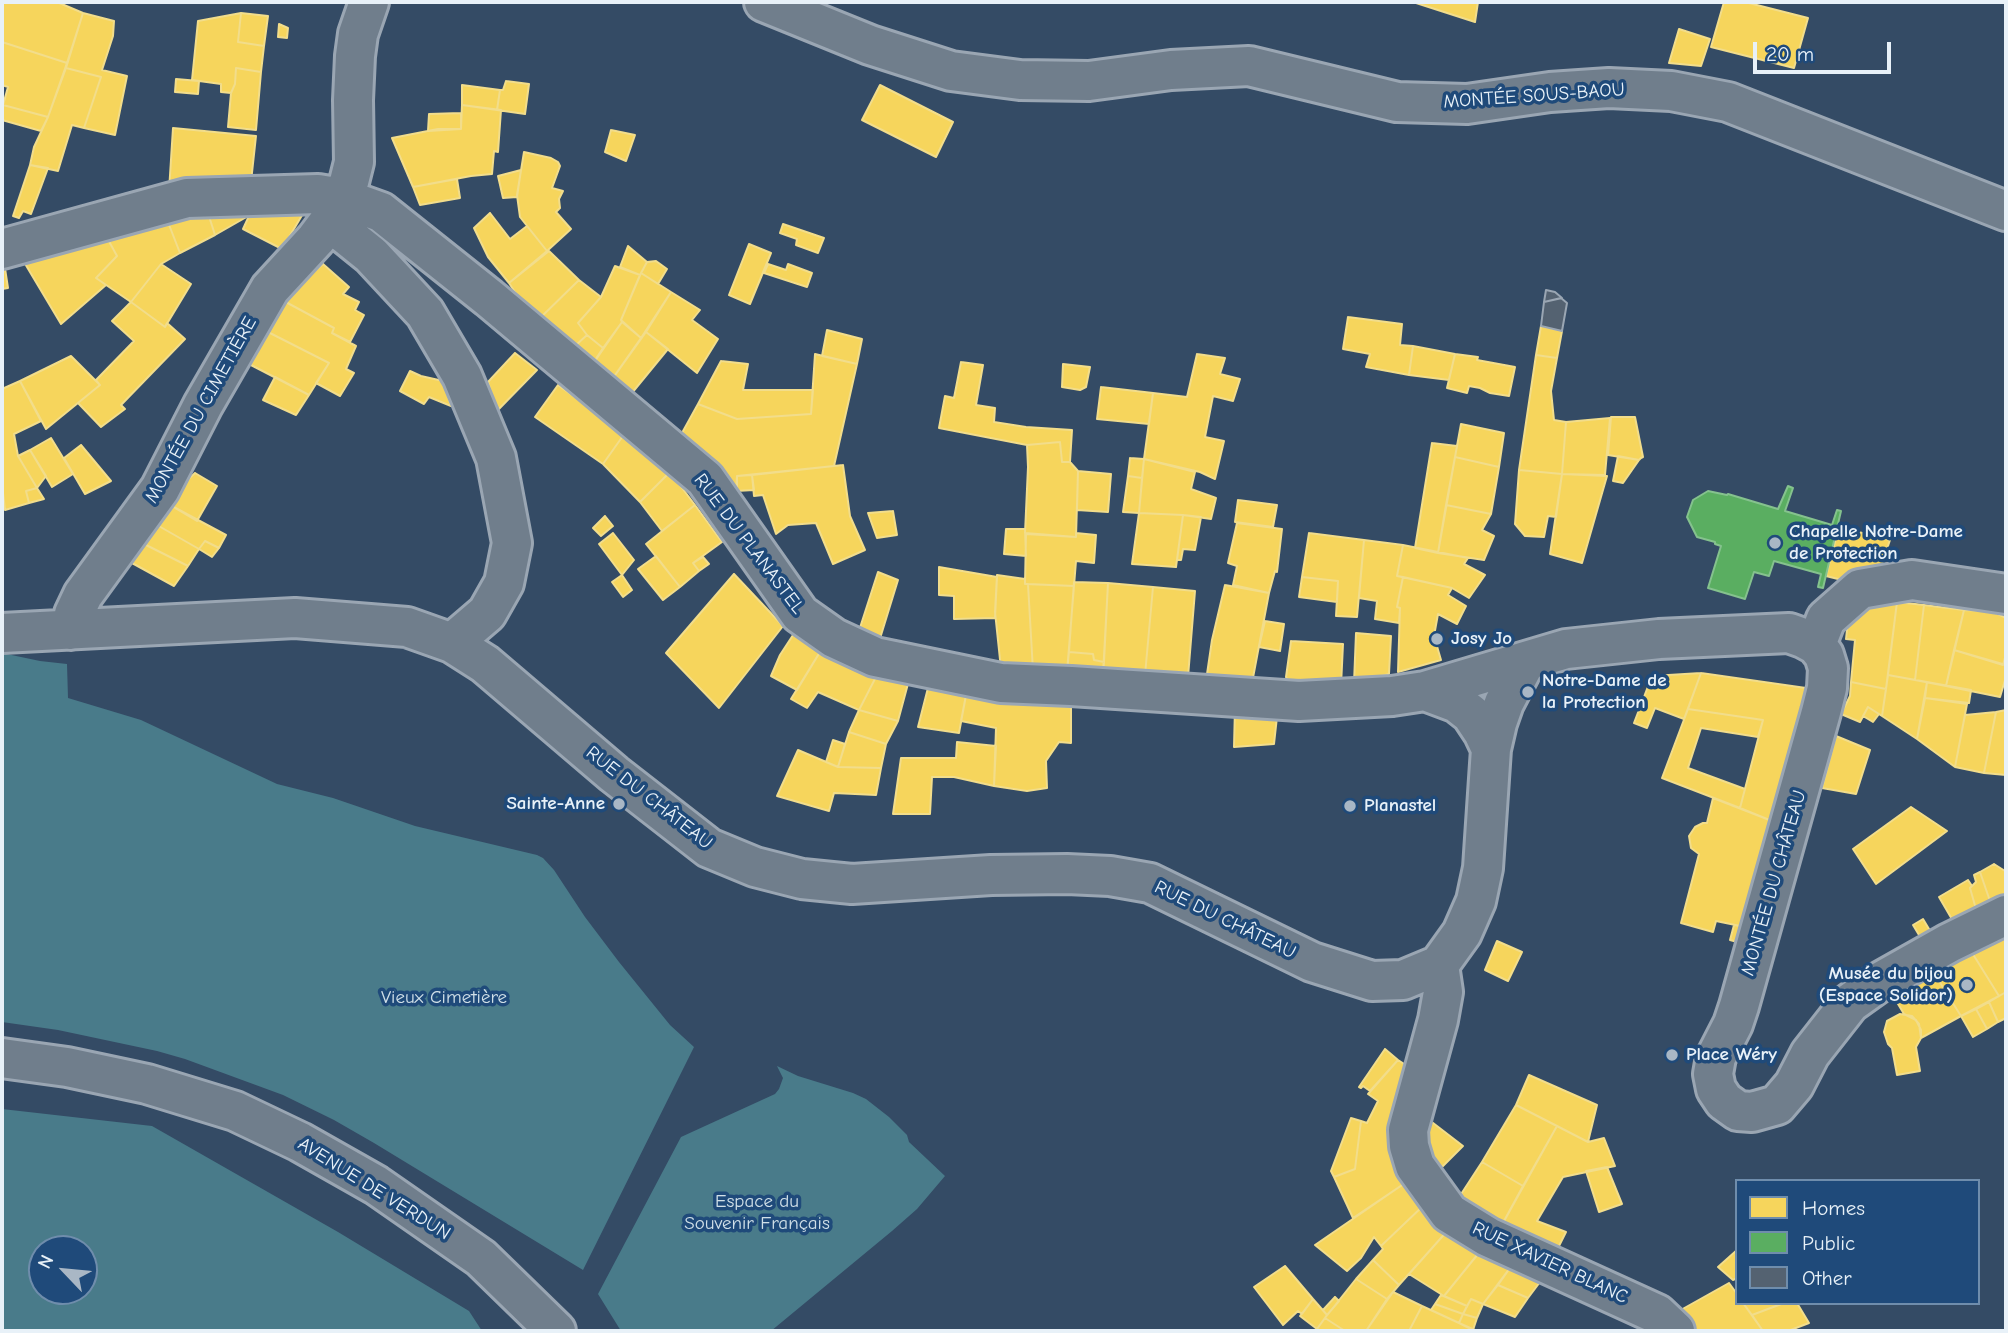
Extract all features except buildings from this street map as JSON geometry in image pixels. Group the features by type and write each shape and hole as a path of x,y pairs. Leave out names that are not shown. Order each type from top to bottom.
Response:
{"street":[{"path":"2,632 295,618 407,627 452,643 487,613 504,583 512,543 496,458 462,376 425,313 371,255 336,210 354,162 353,100 358,34 369,2"},
{"name":"MONTÉE SOUS-BAOU","path":"764,2 870,45 951,71 1020,80 1090,81 1171,70 1250,66 1397,102 1467,104 1550,92 1609,88 1671,91 1728,102 2006,211"},
{"name":"RUE DU PLANASTEL","path":"2,249 187,198 318,194 336,210 381,212 489,298 705,479 800,614 834,638 875,657 1001,683 1299,701 1392,696 1425,691 1566,649 1659,639 1788,633 1816,645"},
{"name":"MONTÉE DU CIMETIÈRE","path":"71,630 74,614 83,595 160,489 203,405 270,289 336,210"},
{"path":"1816,645 1826,620 1860,589 1912,580 2006,594"},
{"name":"RUE DU CHÂTEAU","path":"452,643 485,664 614,774 709,848 755,867 802,879 852,884 991,875 1110,876 1150,883 1312,962 1372,981 1403,980 1439,965"},
{"name":"MONTÉE DU CHÂTEAU","path":"1816,645 1824,655 1828,668 1827,688 1739,1006 1716,1057 1713,1074 1716,1089 1724,1101 1738,1111 1752,1112 1777,1105 1794,1085 1810,1054 1850,1003 1878,983 2006,915"},
{"path":"1439,965 1462,933 1476,901 1483,868 1491,749 1504,702 1527,661"},
{"path":"1425,691 1457,703 1471,714 1491,749"},
{"name":"RUE XAVIER BLANC","path":"1439,965 1443,992 1408,1130 1415,1166 1449,1213 1464,1223 1488,1237 1657,1314 1675,1331"},
{"name":"AVENUE DE VERDUN","path":"2,1058 67,1067 147,1084 235,1111 300,1142 376,1185 481,1258 556,1331"}],"green space":[{"name":"Vieux Cimetière","path":"2,653 67,664 68,698 141,720 277,784 333,798 415,826 543,858 619,962 670,1025 694,1047 583,1270 374,1143 283,1095 157,1051 58,1030 2,1022"},
{"name":"Espace du Souvenir Français","path":"777,1066 866,1099 889,1117 907,1135 909,1142 945,1176 917,1209 771,1331 621,1331 598,1294 681,1137 775,1094 783,1078"},
{"path":"2,1109 152,1126 338,1232 469,1311 482,1331 2,1331"}],"place":[{"name":"Chapelle Notre-Dame de Protection","path":"1775,543"},
{"name":"Josy Jo","path":"1437,639"},
{"name":"Notre-Dame de la Protection","path":"1528,692"},
{"name":"Sainte-Anne","path":"619,804"},
{"name":"Planastel","path":"1350,806"},
{"name":"Musée du bijou (Espace Solidor)","path":"1967,985"},
{"name":"Place Wéry","path":"1672,1055"}]}
